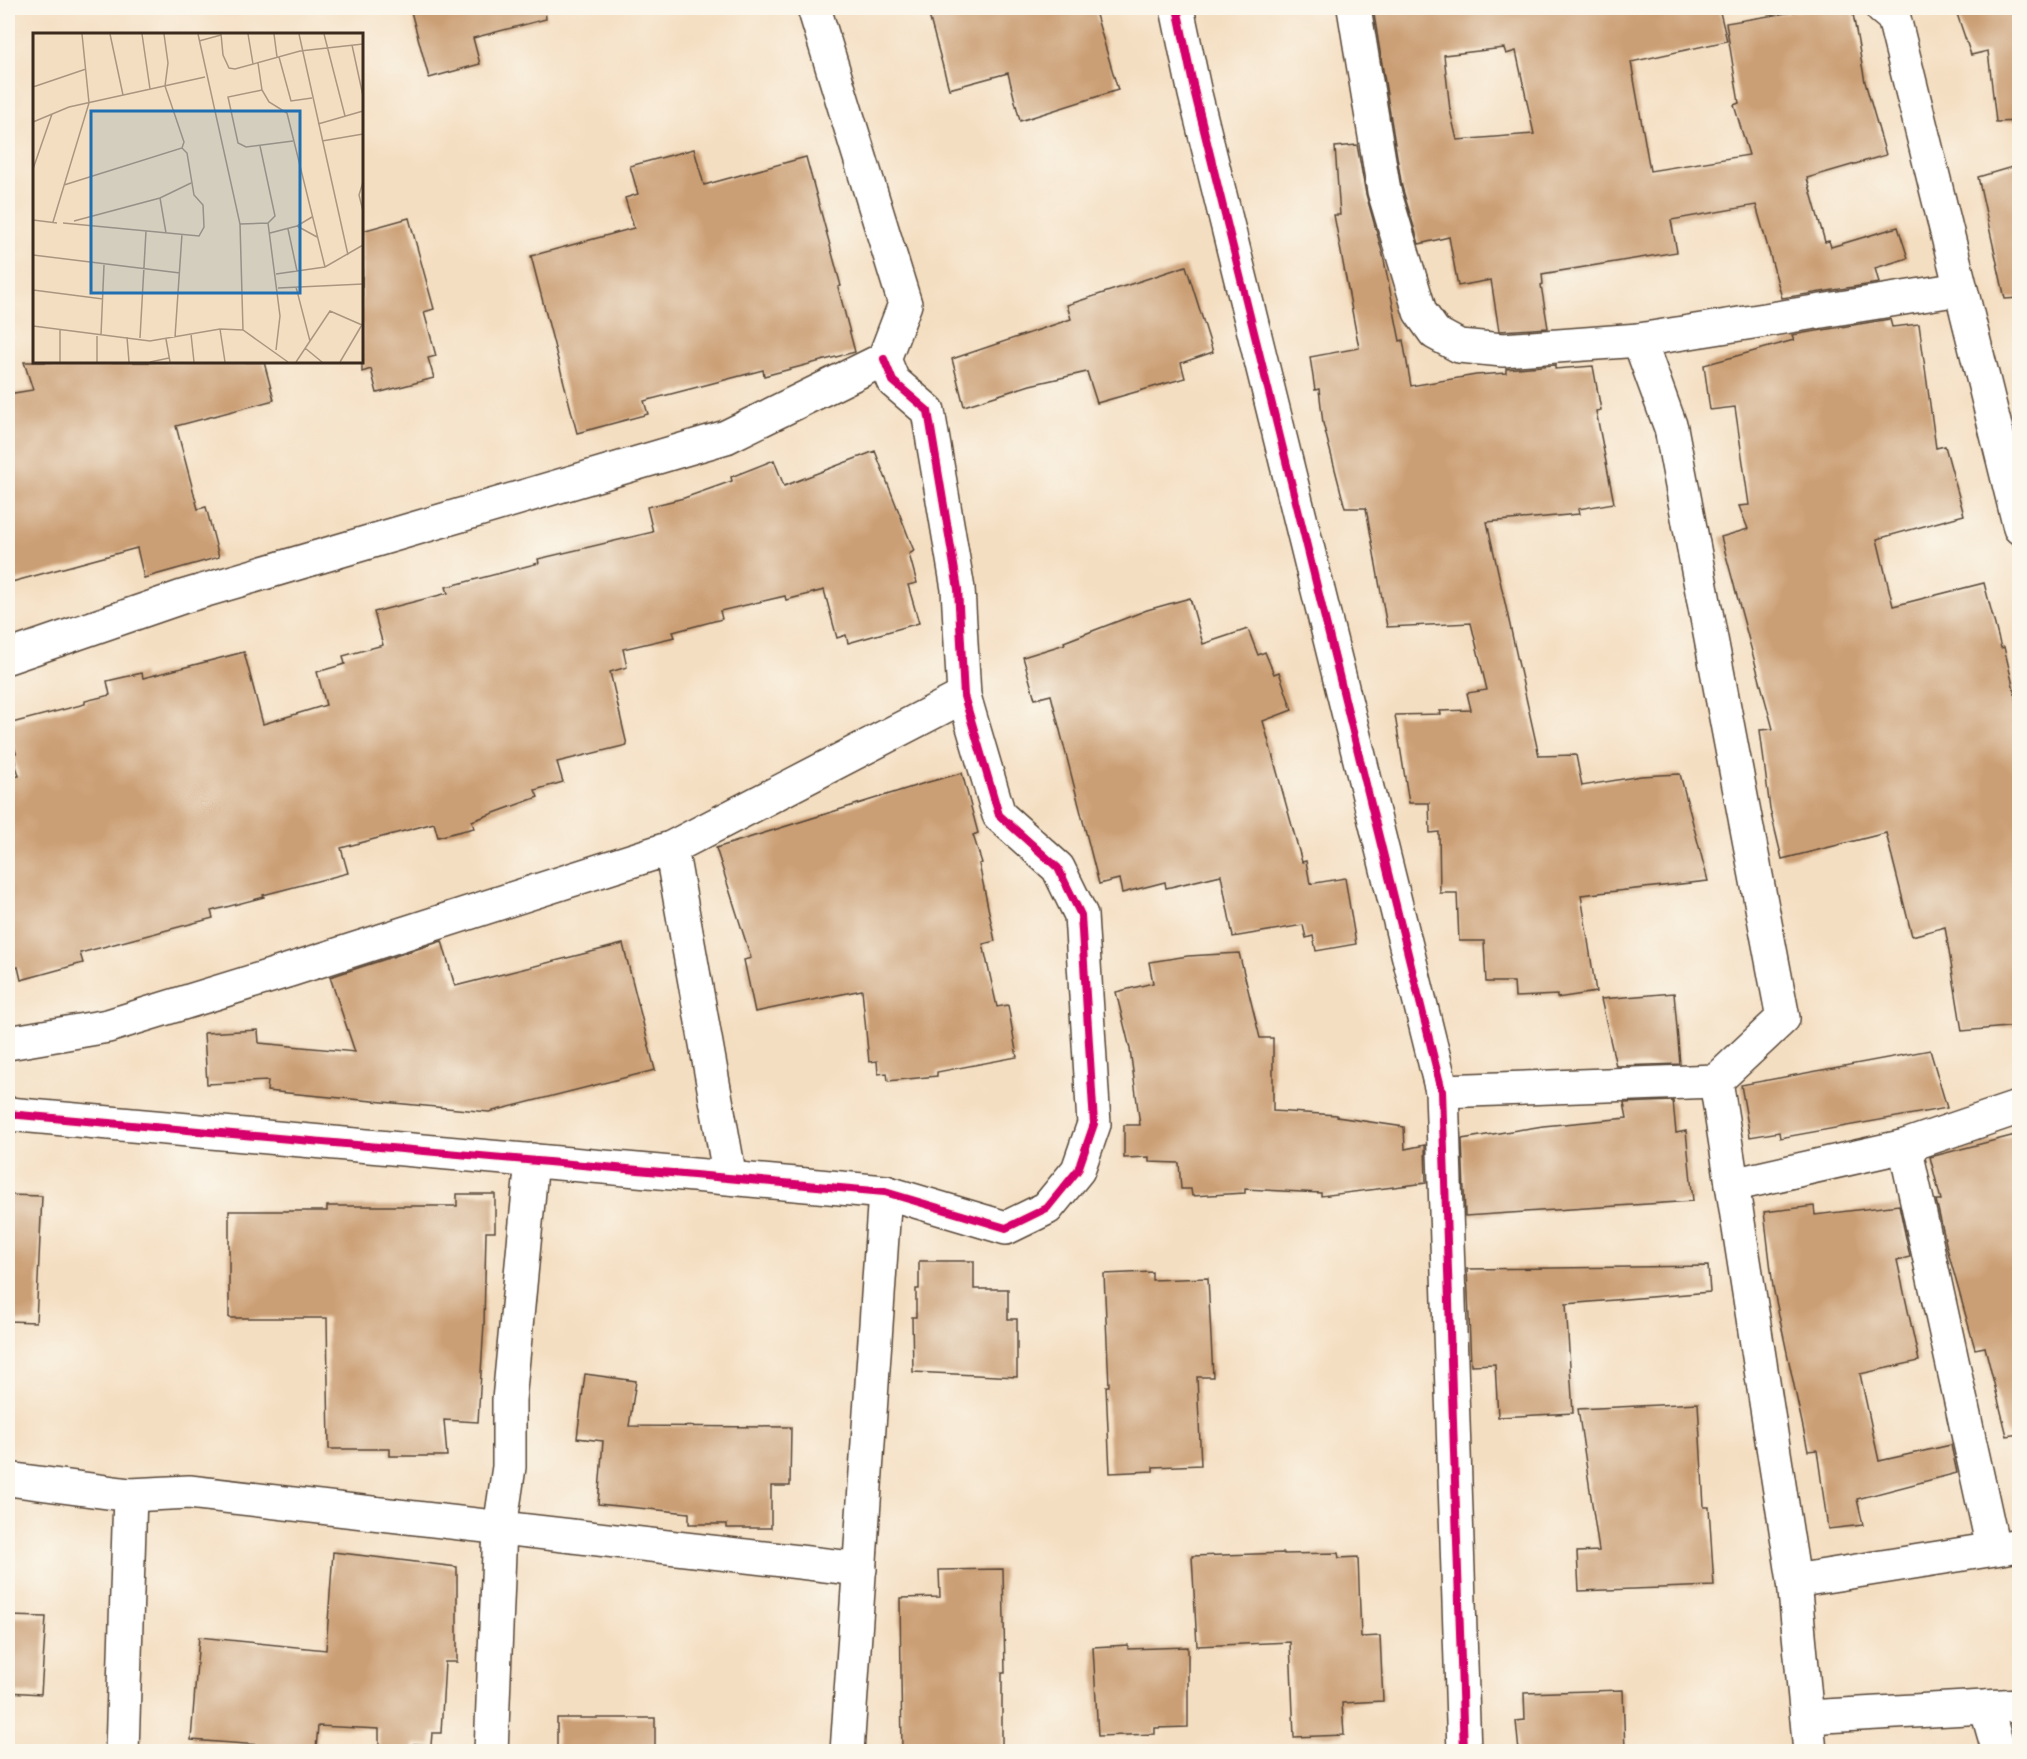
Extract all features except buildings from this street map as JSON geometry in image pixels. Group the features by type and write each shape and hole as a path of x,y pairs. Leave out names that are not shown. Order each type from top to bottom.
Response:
{"street":[{"path":"8,657 182,597 726,437 884,359 905,304 814,8"},
{"path":"1177,8 1195,94 1442,1091 1464,1752"},
{"path":"1354,8 1384,191 1420,312 1435,333 1459,346 1503,350 1639,340 1960,289"},
{"path":"1882,8 1894,18 2019,528"},
{"path":"1442,1091 1716,1081 1783,1018 1671,428 1639,340"},
{"path":"8,1114 885,1191 1006,1228 1047,1208 1078,1170 1094,1124 1081,915 1058,868 999,815 964,696 958,589 928,411 893,381 884,359"},
{"path":"8,1043 108,1026 670,848 964,696"},
{"path":"670,848 730,1178"},
{"path":"1716,1081 1794,1581 1810,1752"},
{"path":"1732,1185 1905,1146 2011,1114"},
{"path":"1794,1581 2006,1547 1905,1146"},
{"path":"491,1752 500,1528 509,1467 509,1400 532,1160"},
{"path":"847,1752 885,1191"},
{"path":"8,1479 130,1495 189,1492 860,1569"},
{"path":"122,1752 130,1495"},
{"path":"1807,1717 2019,1705"},
{"path":"1986,1707 1999,1752"}],"cycle path":[{"path":"1177,8 1195,94 1442,1091 1464,1752"},
{"path":"8,1114 885,1192 1006,1228 1047,1208 1078,1170 1094,1124 1081,915 1058,868 999,815 964,696 958,589 928,411 893,381 884,359"}]}
